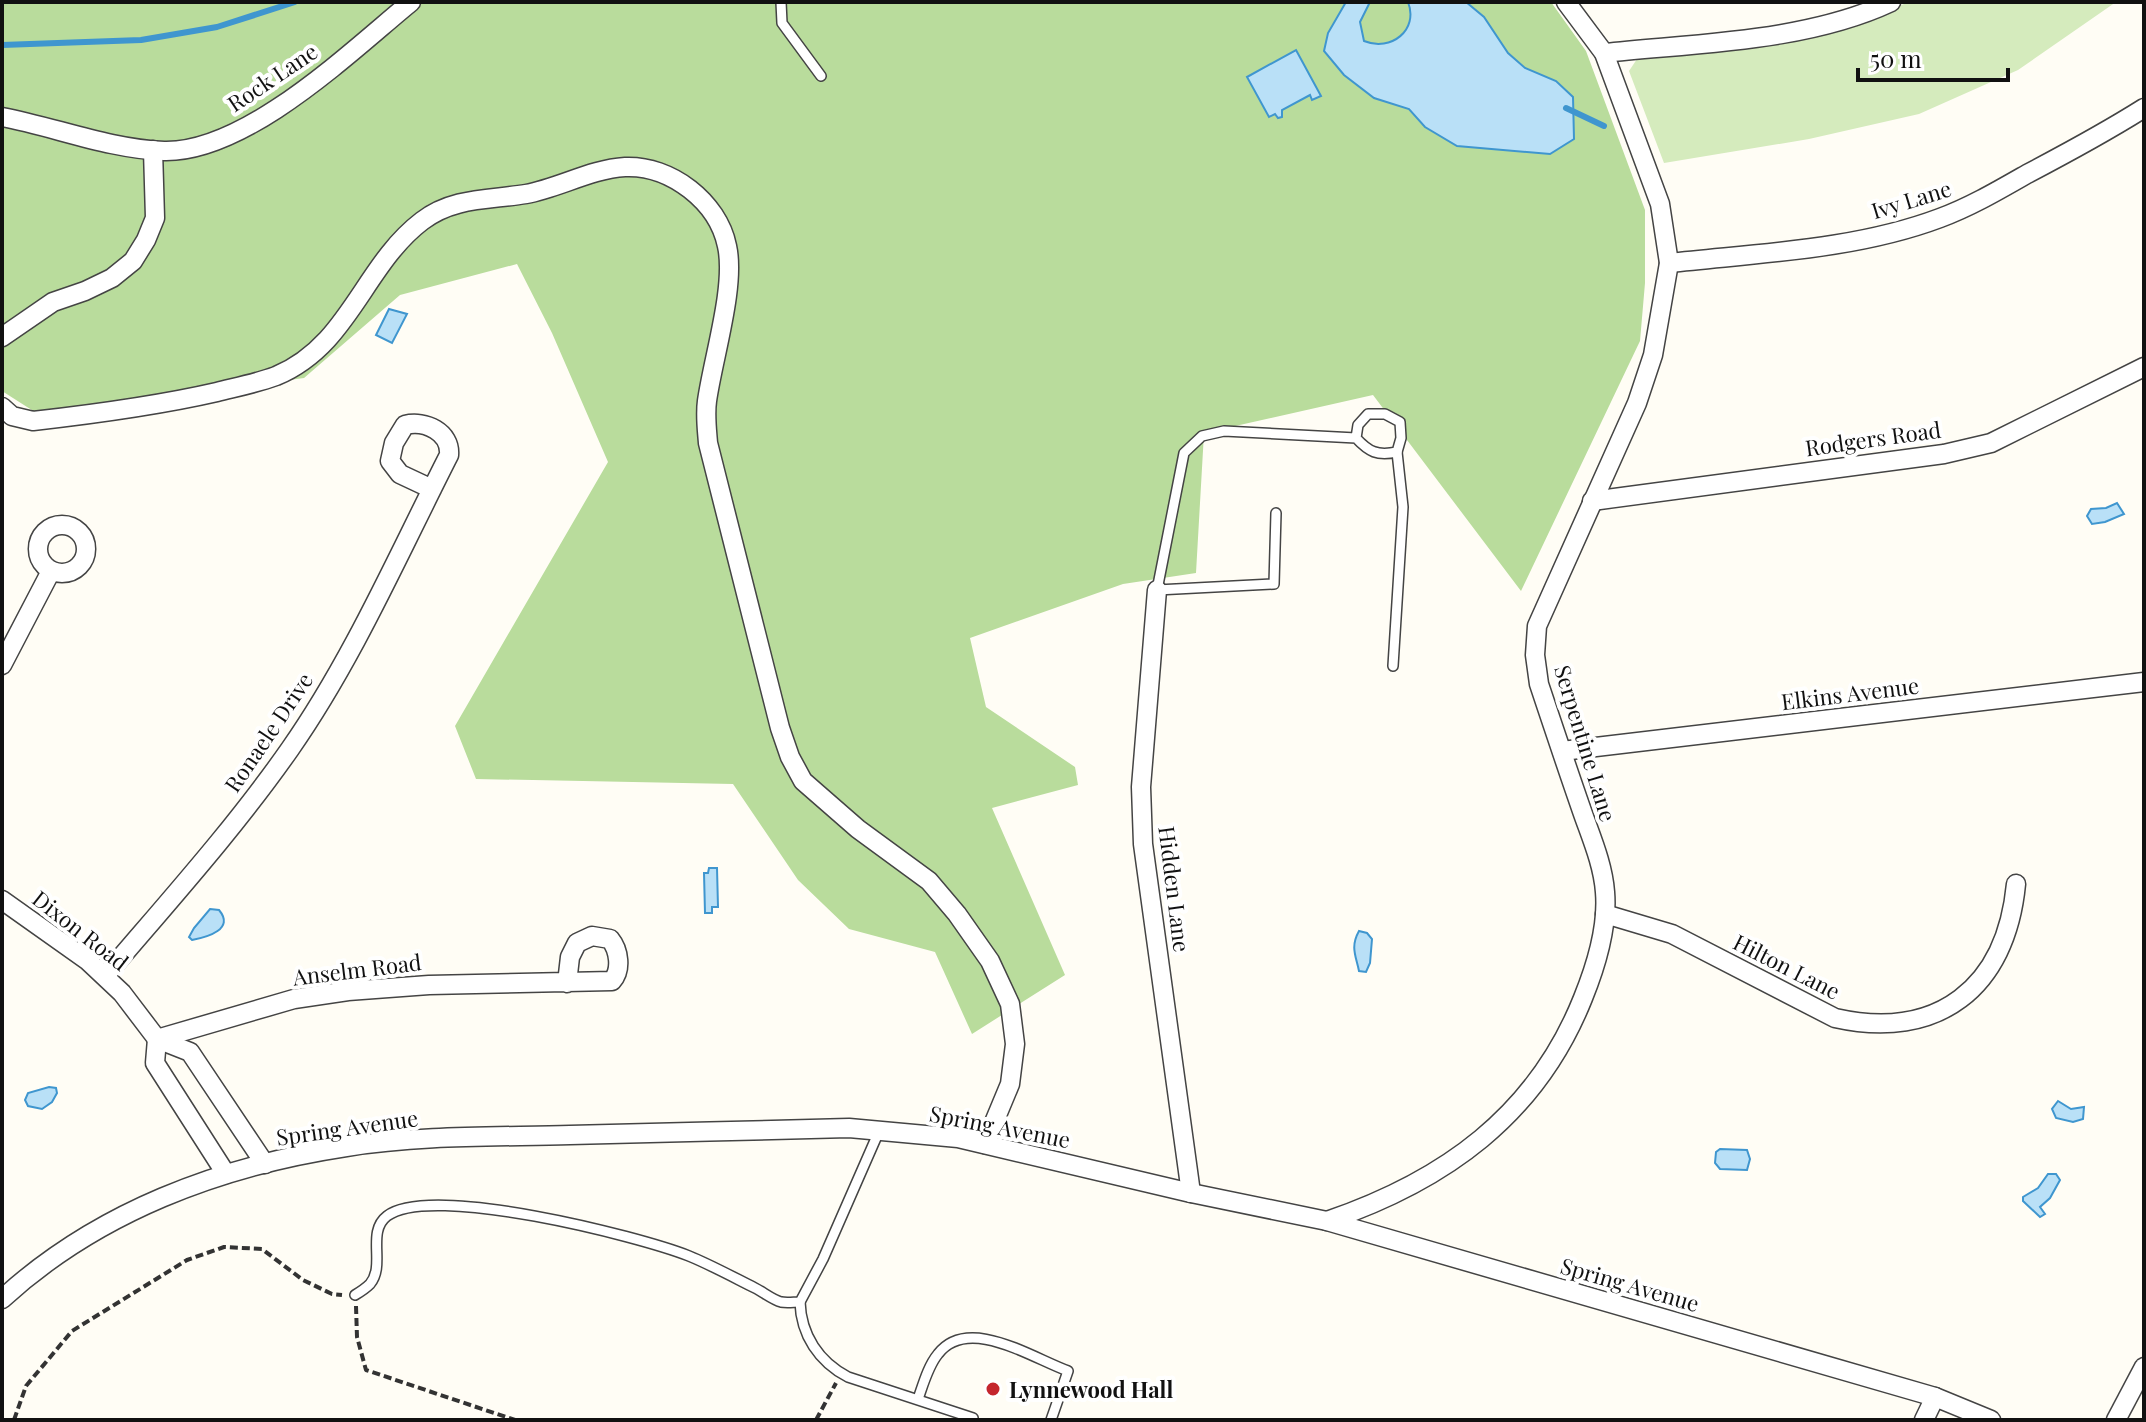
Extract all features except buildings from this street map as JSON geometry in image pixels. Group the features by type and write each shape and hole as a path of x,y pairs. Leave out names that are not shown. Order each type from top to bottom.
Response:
{"street":[{"name":"Rock Lane","path":"2,117 153,150 168,151 201,144 259,119 311,83 411,2"},
{"name":"Serpentine Lane","path":"1327,1221 1394,1195 1451,1162 1493,1130 1526,1096 1575,1018 1592,976 1605,914 1603,873 1539,684 1535,655 1537,626 1637,403 1649,367 1669,263 1660,204 1650,170 1604,53 1566,2"},
{"path":"1604,53 1774,34 1843,21 1891,2"},
{"name":"Ivy Lane","path":"1669,263 1869,237 1939,218 1974,204 2144,108"},
{"path":"2,337 53,302 112,278 133,261 155,218 153,150"},
{"path":"2,407 12,416 33,421 179,401 276,375 312,354 335,333 368,287 375,270 401,238 435,211 452,205 528,193 626,167 671,177 687,186 702,200 719,224 727,246 730,274 707,405 708,443 780,728 803,781 858,829 929,881 990,961 1010,1004 1015,1044 1010,1084 985,1144"},
{"name":"Rodgers Road","path":"1592,501 1944,454 1991,443 2144,367"},
{"name":"Ronaele Drive","path":"105,976 253,800 297,738 340,666 432,489"},
{"path":"2,665 51,571"},
{"name":"Hidden Lane","path":"1157,590 1141,787 1143,844 1191,1193"},
{"name":"Elkins Avenue","path":"1562,751 2144,682"},
{"name":"Hilton Lane","path":"1605,914 1672,934 1835,1018 1885,1025 1931,1015 1975,987 2007,929 2016,884"},
{"name":"Dixon Road","path":"2,900 105,976 157,1039 190,1052 265,1164"},
{"name":"Anselm Road","path":"157,1039 245,1012 319,995 429,985 567,983"},
{"name":"Dixon Road","path":"157,1039 155,1063 226,1174"},
{"name":"Spring Avenue","path":"2,1299 52,1257 98,1229 169,1193 226,1174 347,1146 441,1138 880,1129 958,1138 1191,1193 1327,1221 1935,1397 1991,1420"},
{"path":"2116,1420 2144,1367"},
{"path":"1924,1420 1935,1397"}],"lane":[{"path":"781,2 782,23 821,76"},
{"path":"1356,438 1358,425 1368,414 1385,414 1400,422 1401,438 1397,452 1403,507 1393,666"},
{"path":"1276,513 1274,584 1157,590 1184,453 1202,436 1224,431 1356,438 1367,451 1382,455 1397,452"},
{"path":"880,1129 823,1259 800,1302 800,1318 809,1340 829,1368 973,1418"},
{"path":"355,1295 372,1282 377,1230 386,1216 400,1209 433,1204 468,1206 597,1228 658,1244 696,1259 781,1302 800,1302"},
{"path":"918,1399 935,1357 947,1344 966,1336 1013,1348 1068,1371 1051,1420"}],"path":[{"path":"14,1420 26,1386 72,1331 187,1260 224,1247 262,1249 303,1280 332,1294 355,1295 357,1337 366,1370 515,1420"},
{"path":"816,1420 841,1374"}],"green space":[{"path":"2,2 1551,2 1586,51 1645,210 1645,283 1640,341 1521,591 1373,395 1204,433 1196,573 1123,584 970,638 986,707 1075,767 1078,785 992,808 1065,975 972,1034 935,952 849,929 798,880 733,784 476,779 455,726 608,462 552,333 517,264 400,295 304,378 38,414 2,391"},
{"path":"1909,2 2116,2 2018,70 1919,114 1809,139 1664,163 1629,71 1637,59 1834,32"}],"water":[{"path":"1346,2 1370,2 1360,22 1364,41 1374,44 1393,41 1406,30 1410,21 1408,2 1466,2 1484,17 1508,53 1525,68 1556,81 1573,97 1574,139 1550,154 1457,146 1425,127 1409,109 1374,98 1344,75 1324,51 1328,33"},
{"path":"1296,50 1321,96 1312,100 1310,95 1282,110 1282,117 1278,118 1275,114 1269,117 1247,77"},
{"path":"389,309 407,314 392,343 376,335"},
{"path":"2117,503 2124,514 2092,524 2087,516 2091,509"},
{"path":"709,868 717,868 718,907 712,907 712,913 705,913 704,873 708,873"},
{"path":"210,909 219,910 224,922 222,927 212,934 192,940 189,937 194,928"},
{"path":"1359,931 1367,933 1372,939 1366,972 1359,971 1354,951"},
{"path":"56,1088 57,1093 52,1102 42,1109 28,1106 25,1100 28,1093"},
{"path":"2058,1101 2071,1109 2084,1107 2083,1119 2073,1122 2056,1118 2052,1109"},
{"path":"1720,1149 1747,1150 1750,1159 1747,1170 1720,1169 1715,1163 1716,1152"},
{"path":"2048,1174 2056,1174 2060,1180 2050,1198 2040,1207 2045,1214 2040,1217 2023,1201 2023,1197 2038,1188"}],"waterway":[{"path":"2,45 141,40 217,27 295,2"},
{"path":"1566,108 1604,126"}],"place":[{"name":"Lynnewood Hall","path":"993,1389"}]}
